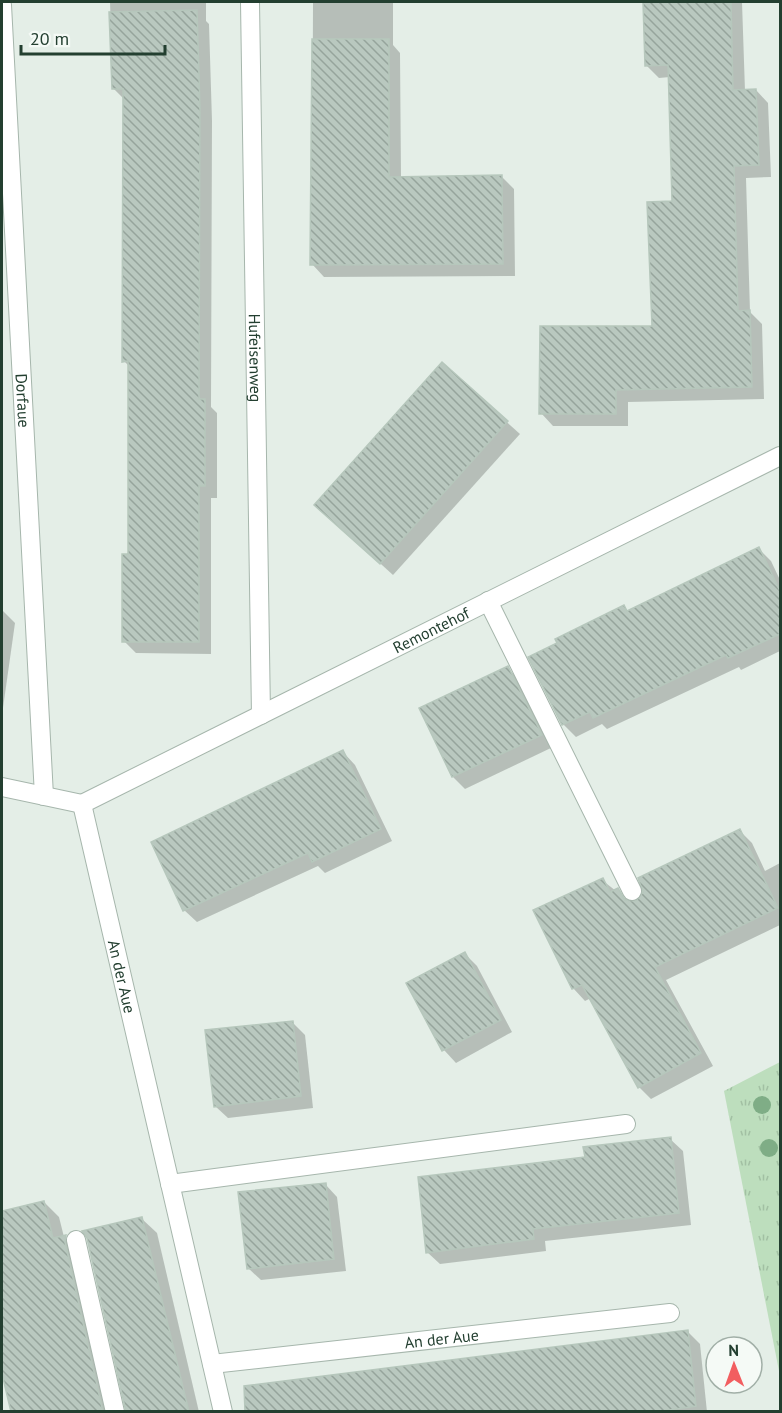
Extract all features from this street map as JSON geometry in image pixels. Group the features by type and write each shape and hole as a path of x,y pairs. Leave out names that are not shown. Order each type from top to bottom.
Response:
{"street":[{"name":"Hufeisenweg","path":"250,2 261,715"},
{"name":"Dorfaue","path":"2,5 44,796"},
{"name":"Remontehof","path":"82,804 780,456"},
{"path":"488,601 632,891"},
{"path":"2,787 82,804"},
{"name":"An der Aue","path":"82,804 223,1412"},
{"path":"170,1184 626,1124"},
{"path":"76,1240 115,1412"},
{"name":"An der Aue","path":"212,1364 670,1313"}],"green space":[{"path":"780,1062 780,1376 724,1091"}],"building":[{"path":"643,2 731,2 733,90 756,89 759,165 734,166 738,311 750,310 752,387 616,390 616,414 539,414 540,326 652,326 647,202 672,201 668,65 645,66"},
{"path":"197,10 200,108 199,399 205,399 205,486 199,486 199,642 122,642 122,554 128,554 128,361 122,362 123,89 112,89 109,12"},
{"path":"312,39 389,39 389,177 502,175 503,264 310,265"},
{"path":"442,362 508,421 380,564 314,505"},
{"path":"759,547 780,591 780,634 728,658 726,655 593,718 590,712 562,725 528,657 557,643 555,639 624,605 627,611"},
{"path":"508,666 542,735 452,777 419,708"},
{"path":"343,750 381,829 312,862 308,853 183,911 151,842"},
{"path":"740,829 778,908 655,967 701,1053 638,1088 582,985 572,989 533,910 603,878 610,892 618,888 625,900 636,901 643,892 638,878"},
{"path":"465,952 501,1020 442,1051 406,983"},
{"path":"293,1021 301,1096 214,1107 205,1030"},
{"path":"671,1137 679,1213 533,1229 534,1239 426,1253 418,1177 585,1157 583,1147"},
{"path":"326,1183 334,1259 247,1269 238,1192"},
{"path":"44,1201 53,1238 66,1235 65,1242 103,1412 11,1412 2,1374 2,1211"},
{"path":"142,1217 189,1412 126,1412 87,1238 82,1231"},
{"path":"688,1330 696,1406 655,1412 245,1412 244,1386"}]}
